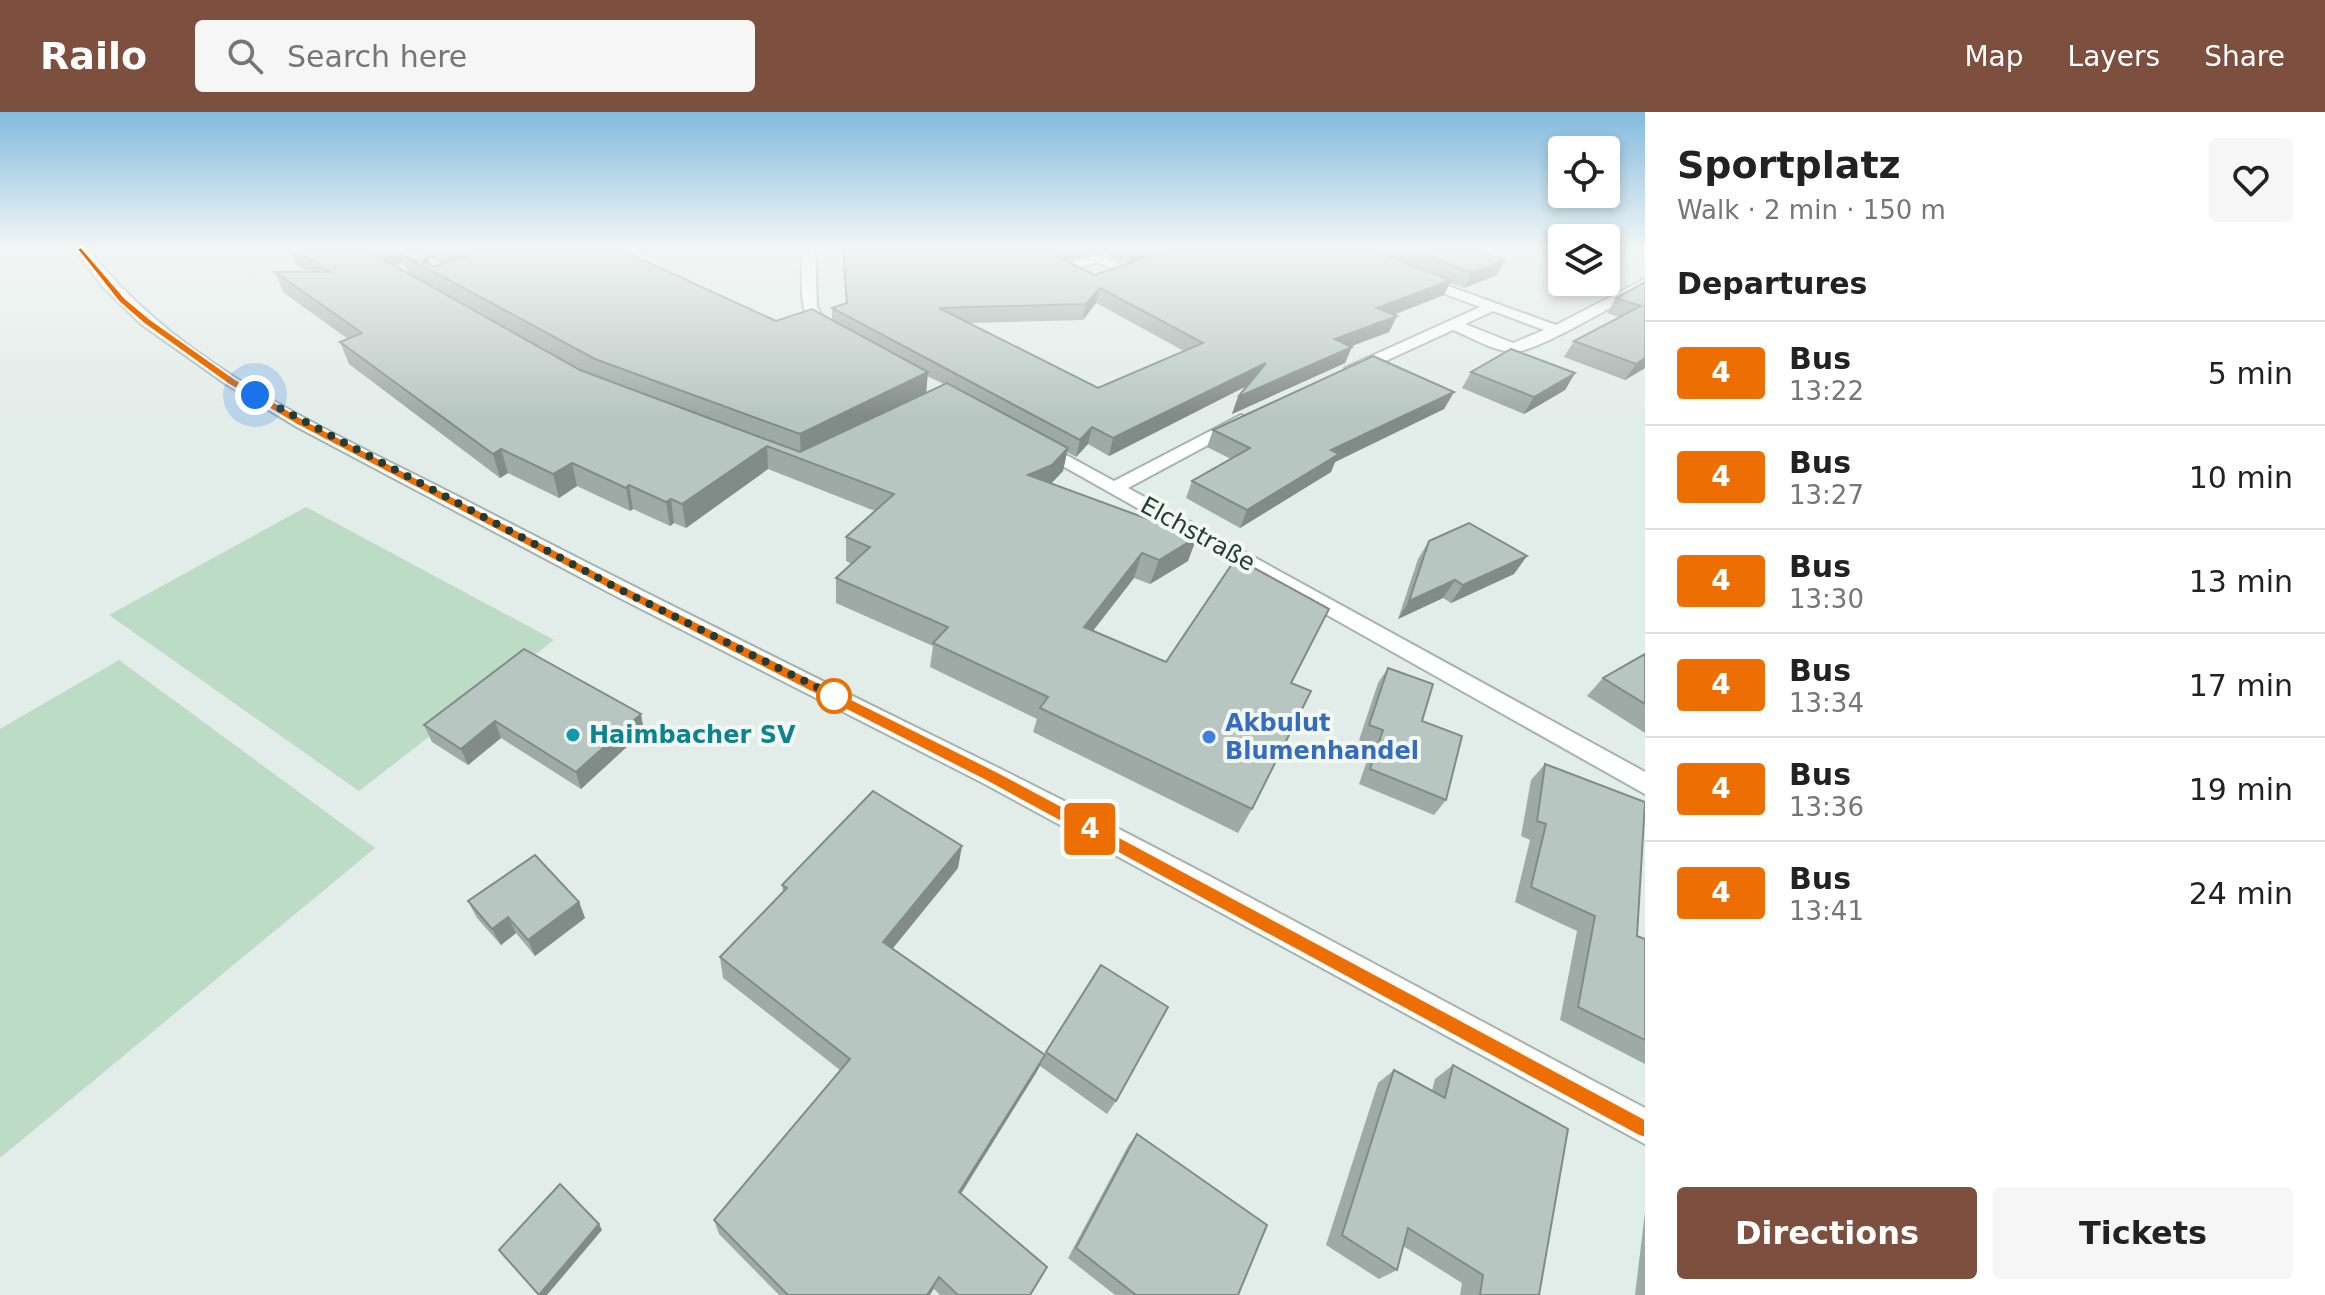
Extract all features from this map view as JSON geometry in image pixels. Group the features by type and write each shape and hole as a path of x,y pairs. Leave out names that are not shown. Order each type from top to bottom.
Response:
{"street":[{"path":"127,304 232,381 303,423 619,589 992,776 1645,1127"},
{"path":"808,304 820,327 842,339"},
{"path":"1484,304 1557,330"},
{"path":"1453,325 1513,348 1557,330 1605,304"},
{"path":"1338,376 1491,307"},
{"path":"1115,488 1251,415"},
{"name":"Elchstraße","path":"1017,435 1645,784"}],"green space":[{"path":"306,507 554,640 359,791 109,615"},
{"path":"119,660 375,848 0,1158 0,729"}],"building":[{"path":"321,304 463,304 580,370 800,452 947,383 1068,448 1052,465 1028,475 1197,537 1159,560 1142,553 1084,627 1166,662 1236,558 1329,609 1291,683 1311,691 1252,809 1040,708 1048,697 933,643 948,627 836,578 870,547 846,537 894,494 767,446 682,504 671,499 666,502 629,485 626,488 572,463 553,474 501,449 493,454 340,342 362,333"},
{"path":"494,304 739,304 776,321 812,309 928,372 800,434 595,359"},
{"path":"843,304 1078,304 939,308 1098,388 1203,343 1130,304 1387,304 1377,308 1397,316 1335,339 1352,347 1238,397 1266,363 1113,438 1092,427 1080,440 832,308"},
{"path":"1635,304 1645,304 1645,358 1636,364 1574,341 1641,306"},
{"path":"1511,349 1575,373 1534,397 1471,372"},
{"path":"1373,356 1454,392 1331,450 1339,454 1247,510 1192,481 1250,448 1213,430"},
{"path":"1469,523 1527,556 1463,585 1455,580 1409,601 1429,541"},
{"path":"524,649 641,714 576,772 495,721 461,749 424,725"},
{"path":"1645,654 1645,704 1603,678"},
{"path":"1388,668 1433,684 1422,721 1462,736 1446,800 1370,769 1383,730 1369,725"},
{"path":"1545,764 1645,802 1637,936 1645,939 1645,1040 1578,1007 1595,916 1531,887 1546,824 1537,821"},
{"path":"873,791 962,846 883,942 1045,1055 959,1192 1047,1267 1030,1295 958,1295 939,1277 927,1295 788,1295 714,1220 850,1059 720,957 787,888 782,885"},
{"path":"535,855 579,902 528,940 508,917 492,929 468,901"},
{"path":"1101,965 1168,1007 1116,1101 1046,1052"},
{"path":"1453,1065 1568,1129 1539,1295 1480,1295 1483,1275 1408,1228 1397,1270 1342,1235 1394,1070 1445,1098"},
{"path":"1137,1134 1267,1225 1238,1295 1136,1295 1076,1248"},
{"path":"560,1184 599,1224 539,1295 499,1250"}],"bus line":[{"name":"4","path":"127,304 181,348 303,423 619,589 992,776 1645,1127"}],"place":[{"name":"Haimbacher SV","path":"573,735"},
{"name":"Akbulut Blumenhandel","path":"1209,737"}],"route":[{"path":"255,395 619,589 843,700 834,696"}]}
